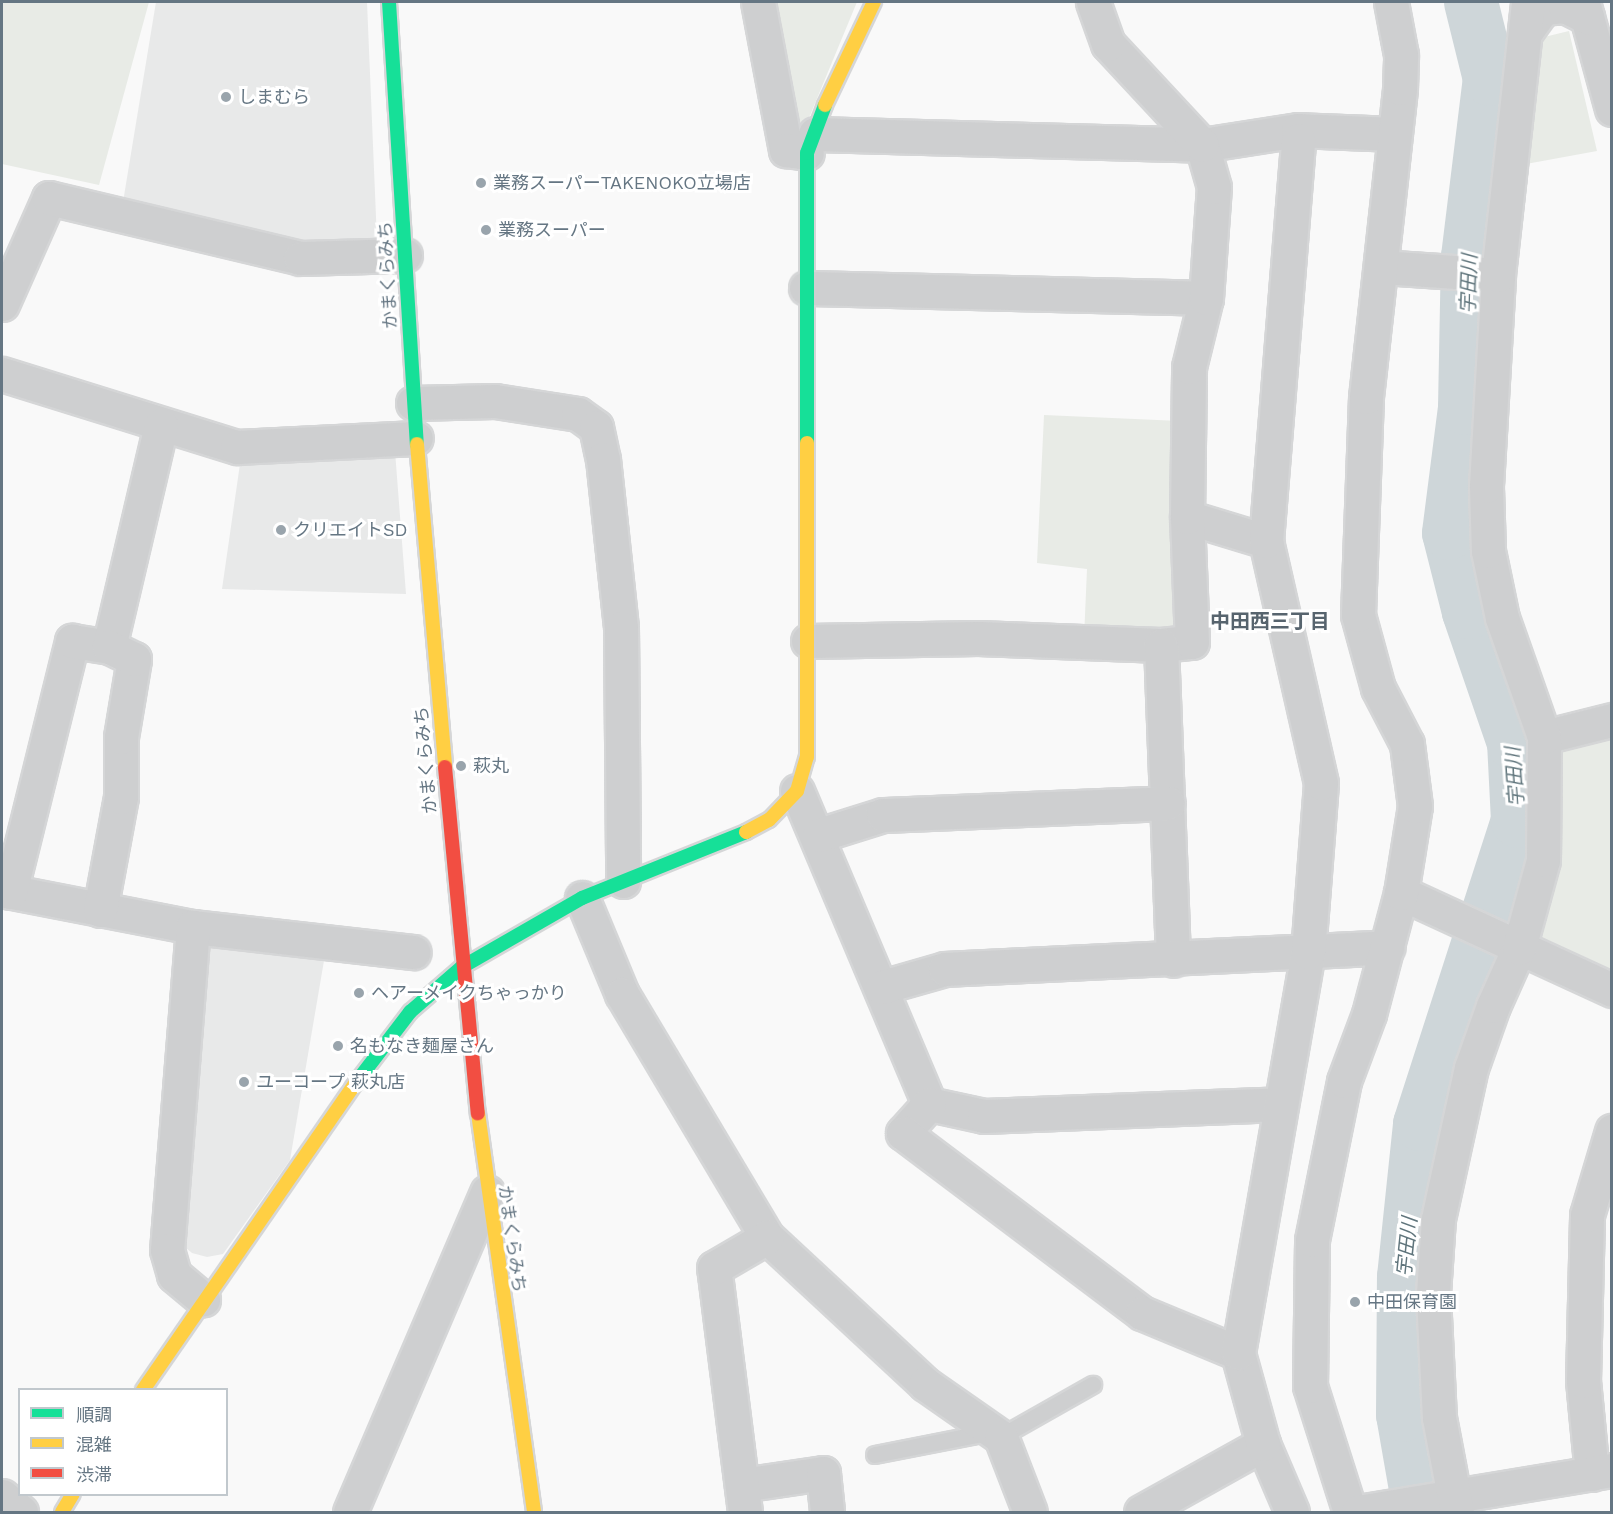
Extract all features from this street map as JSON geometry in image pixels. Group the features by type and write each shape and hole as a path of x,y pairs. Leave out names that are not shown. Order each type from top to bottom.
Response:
{"street":[{"name":"かまくらみち","path":"389,2 413,404 462,967 487,1192 534,1512"},
{"path":"758,2 786,150 811,144 1202,146 1298,130 1395,134"},
{"path":"144,1388 203,1299 390,1035 462,967 582,898 736,838 770,820 797,792 807,757 806,288 811,144 834,82 874,2"},
{"path":"808,641 978,638 1161,645 1192,642 1187,517 1189,367 1206,298 1214,187 1202,146 1108,44 1093,2"},
{"path":"1350,1512 1310,1386 1311,1240 1344,1081 1369,1014 1401,893 1415,806 1407,744 1378,688 1358,615 1366,397 1395,134 1401,55 1391,2"},
{"path":"1455,1505 1439,1418 1433,1294 1438,1219 1471,1068 1493,1006 1519,948 1543,860 1544,737 1502,618 1488,551 1486,486 1498,275 1527,17 1543,8 1565,6 1585,9 1611,109"},
{"path":"1292,1512 1263,1444 1238,1353 1308,952 1321,783 1266,540 1298,140"},
{"path":"2,304 50,198 300,258 405,255"},
{"path":"1381,267 1498,275"},
{"path":"806,288 1206,298"},
{"path":"2,374 237,447 416,438"},
{"path":"413,404 495,401 578,414 596,427 603,459 621,628 623,881"},
{"path":"109,647 161,425"},
{"path":"1187,517 1266,540"},
{"path":"100,910 121,796 121,737 134,659 109,647 72,641 6,891 100,910 193,927 414,952"},
{"path":"1161,645 1173,960"},
{"path":"1544,737 1611,720"},
{"path":"797,792 819,835 847,912 882,987 929,1104"},
{"path":"819,835 883,815 1168,802"},
{"path":"1401,893 1611,990"},
{"path":"582,898 621,994 767,1237 925,1384 997,1434 1030,1512"},
{"path":"193,927 167,1250 174,1275 203,1299"},
{"path":"882,987 945,969 1173,960 1387,947"},
{"path":"929,1104 984,1116 1280,1104"},
{"path":"929,1104 903,1133 1142,1312 1238,1353"},
{"path":"1358,1512 1455,1505 1602,1472 1583,1381 1587,1215 1611,1131"},
{"path":"350,1512 487,1192"},
{"path":"767,1237 714,1268 743,1499 823,1473 827,1512"},
{"path":"1141,1512 1263,1444"},
{"path":"2,1496 21,1512"},
{"path":"62,1512 73,1496"}],"lane":[{"path":"875,1455 997,1434 1093,1385"}],"shaded area":[{"path":"2,2 149,2 99,185 2,164"},
{"path":"156,2 367,2 377,241 311,246 123,202"},
{"path":"770,2 857,2 801,137 791,136"},
{"path":"1569,31 1597,151 1526,164 1540,38"},
{"path":"1044,415 1180,421 1182,624 1174,636 1084,638 1087,569 1037,563"},
{"path":"395,451 406,594 222,589 241,457"},
{"path":"1611,734 1611,975 1537,939 1557,749"},
{"path":"206,937 326,949 290,1160 223,1254 207,1257 192,1253 179,1242"}],"waterway":[{"name":"宇田川","path":"1420,1512 1403,1415 1404,1277 1420,1124 1518,821 1514,743 1469,612 1449,533 1465,408 1468,257 1490,79 1471,2"}],"traffic: fast":[{"path":"389,2 417,444"},
{"path":"807,443 807,153 825,105"},
{"path":"358,1080 410,1012 462,967 582,898 746,832"}],"traffic: slow":[{"path":"825,105 874,2"},
{"path":"746,832 769,820 797,791 807,757 807,443"},
{"path":"417,444 445,767"},
{"path":"144,1388 358,1080"},
{"path":"478,1113 534,1512"},
{"path":"62,1512 72,1496"}],"traffic: jam":[{"path":"445,767 478,1113"}],"place":[{"name":"しまむら","path":"226,97"},
{"name":"業務スーパーTAKENOKO立場店","path":"481,183"},
{"name":"業務スーパー","path":"486,230"},
{"name":"クリエイトSD","path":"281,530"},
{"name":"萩丸","path":"461,766"},
{"name":"ヘアーメイクちゃっかり","path":"359,993"},
{"name":"名もなき麺屋さん","path":"338,1046"},
{"name":"ユーコープ 萩丸店","path":"244,1082"},
{"name":"中田保育園","path":"1355,1302"}],"district":[{"name":"中田西三丁目","path":"1270,621"}]}
